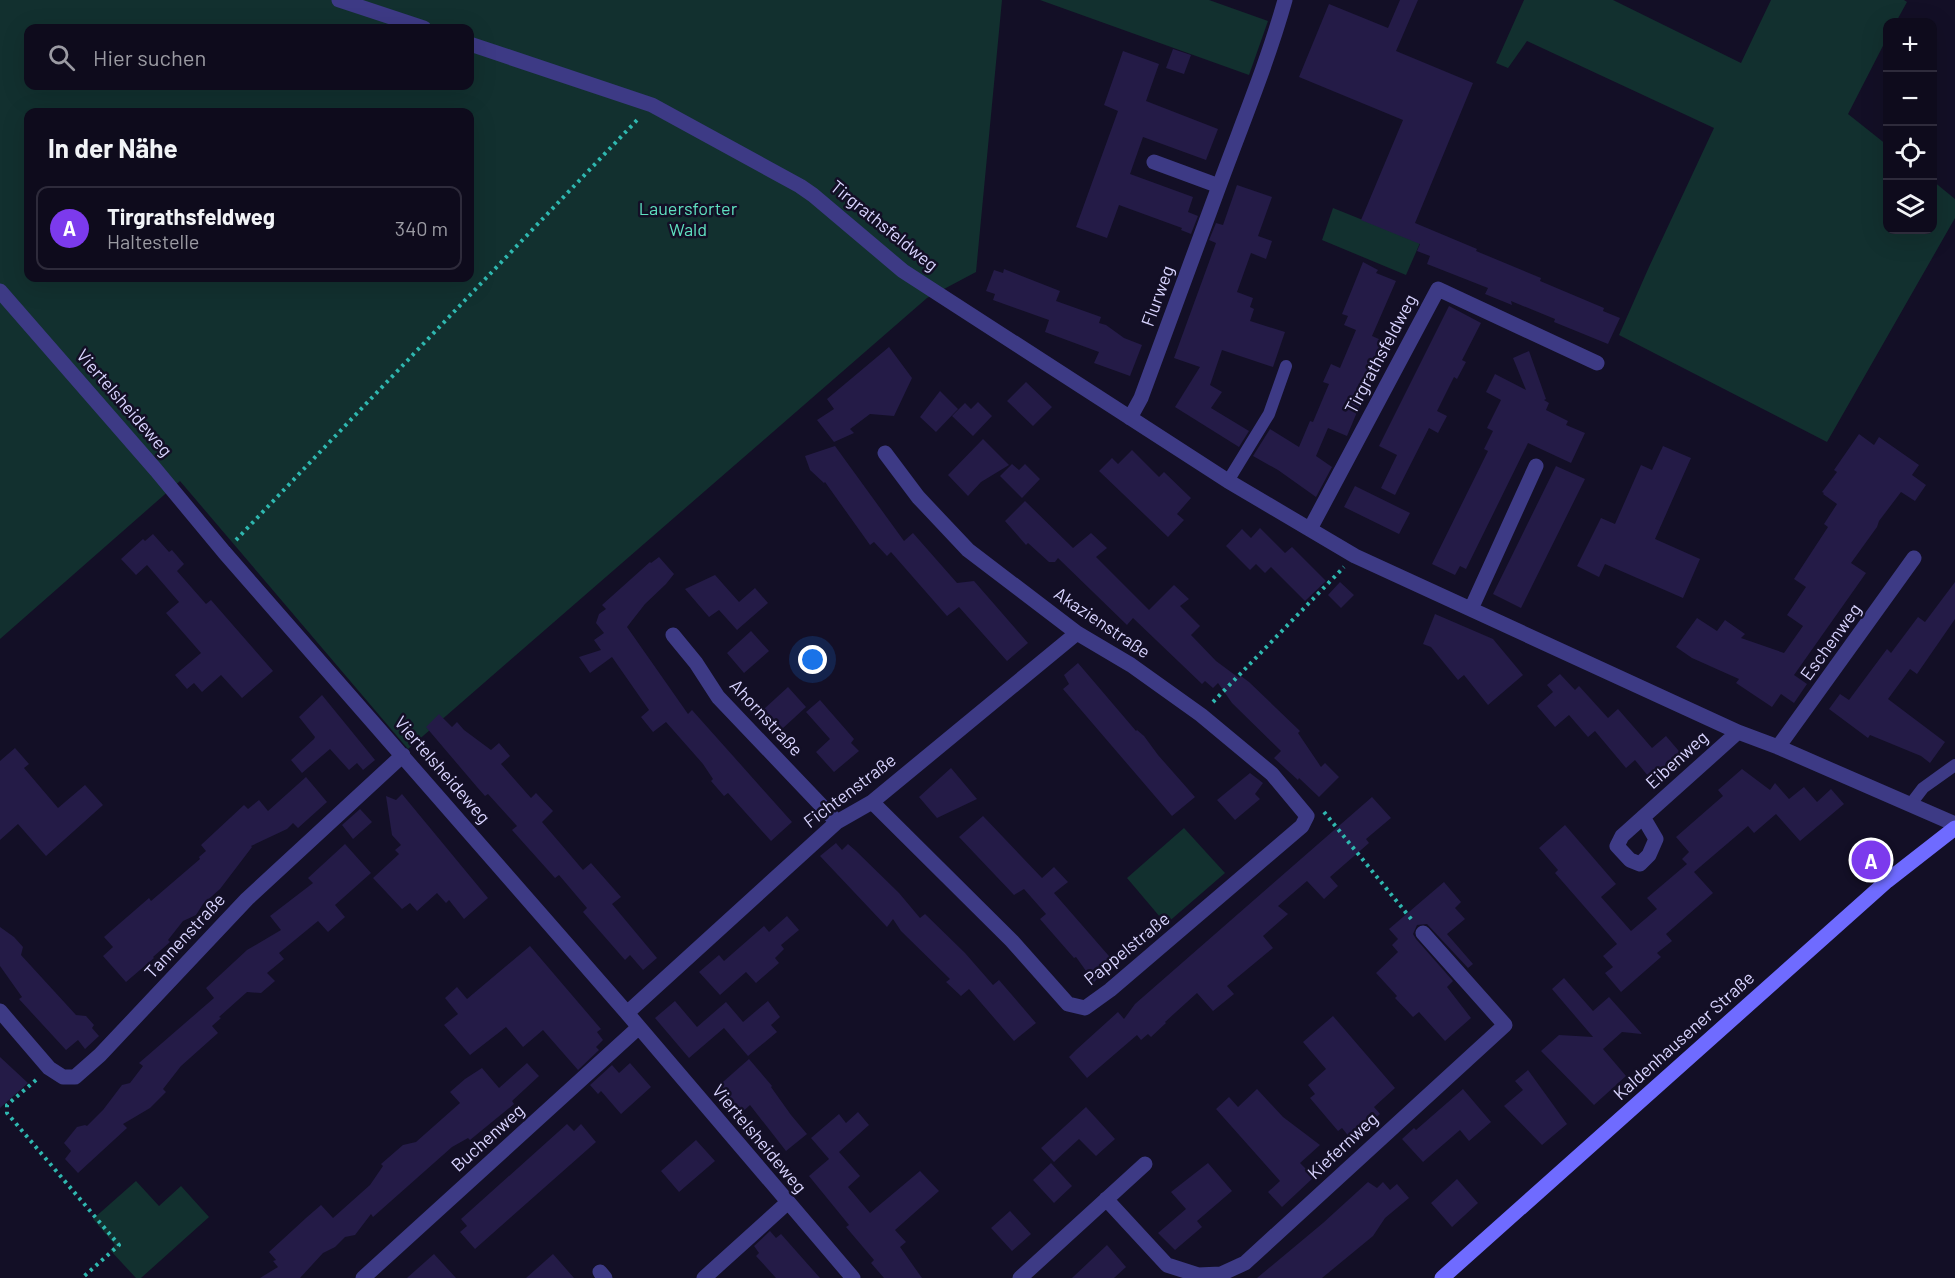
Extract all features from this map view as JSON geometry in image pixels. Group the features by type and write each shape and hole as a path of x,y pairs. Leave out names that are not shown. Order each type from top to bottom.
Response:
{"main road":[{"name":"Kaldenhausener Straße","path":"1442,1278 1887,881 1955,826"}],"street":[{"path":"339,0 412,24"},
{"name":"Flurweg","path":"1130,418 1141,398 1236,145 1285,0"},
{"name":"Tirgrathsfeldweg","path":"474,45 652,105 800,186 903,271 1228,481 1355,556 1738,732 1778,747 1955,826"},
{"path":"1154,162 1219,186"},
{"name":"Tirgrathsfeldweg","path":"1310,529 1438,289 1597,363"},
{"name":"Viertelsheideweg","path":"0,291 156,470 224,552 627,1013 853,1278"},
{"name":"Akazienstraße","path":"885,453 918,497 968,550 1077,633 1131,665 1201,715 1272,774 1307,816"},
{"path":"1471,609 1536,466"},
{"name":"Eschenweg","path":"1778,747 1914,558"},
{"name":"Fichtenstraße","path":"627,1013 837,822 872,802 1077,633"},
{"name":"Ahornstraße","path":"673,635 696,663 718,697 837,822"},
{"name":"Eibenweg","path":"1643,817 1738,732"},
{"name":"Tannenstraße","path":"49,1068 63,1077 75,1077 247,899 403,755"},
{"name":"Pappelstraße","path":"872,802 1012,941 1068,1004 1085,1008 1110,990 1302,826 1307,816"},
{"name":"Kiefernweg","path":"1106,1199 1167,1265 1198,1275 1221,1274 1245,1263 1505,1024 1423,933"},
{"path":"0,1011 49,1068"},
{"name":"Buchenweg","path":"363,1278 639,1027"},
{"path":"1020,1278 1145,1164"},
{"path":"704,1278 787,1203"}],"lane":[{"path":"1228,481 1269,414 1286,366"},
{"path":"1910,805 1923,788 1955,765"}],"path":[{"path":"224,552 652,105"},
{"path":"1201,715 1355,556"},
{"path":"1307,816 1323,811 1423,933"},
{"path":"49,1068 7,1105 6,1113 119,1245 82,1278"}],"green space":[{"name":"Lauersforter Wald","path":"0,0 1002,0 976,272 927,298 408,749 180,481 0,639"},
{"path":"1040,0 1209,0 1268,21 1249,75"},
{"path":"1524,0 1613,0 1741,63 1771,0 1904,0 1907,2 1898,18 1883,18 1883,46 1848,114 1883,142 1883,234 1937,234 1937,184 1955,199 1955,218 1827,442 1619,335 1714,128 1527,41 1508,68 1496,63"},
{"path":"1333,208 1420,243 1406,275 1322,240"},
{"path":"1184,828 1225,873 1166,924 1127,878"},
{"path":"136,1181 159,1206 181,1186 209,1217 141,1278 136,1278 110,1250 115,1245 93,1219"}],"building":[{"path":"1400,0 1418,0 1396,51 1473,83 1415,223 1541,278 1540,281 1604,308 1603,311 1620,318 1608,344 1511,301 1512,305 1485,294 1488,288 1427,264 1430,256 1417,251 1420,244 1361,220 1403,120 1299,77 1329,4 1388,28"},
{"path":"1173,49 1191,55 1184,74 1166,68"},
{"path":"1123,51 1159,64 1146,101 1218,129 1206,160 1143,137 1130,174 1193,197 1188,212 1198,216 1191,234 1181,230 1182,228 1119,205 1107,238 1076,227 1118,111 1104,105"},
{"path":"1237,185 1272,197 1258,236 1272,241 1266,259 1251,253 1237,292 1253,298 1250,307 1254,309 1250,321 1285,332 1273,367 1222,350 1210,385 1222,392 1211,408 1249,431 1239,447 1175,407 1200,367 1174,358 1216,243 1209,240 1216,223 1223,225"},
{"path":"1363,262 1378,270 1376,273 1396,281 1372,336 1390,344 1374,382 1370,381 1347,436 1328,428 1316,456 1332,467 1316,497 1278,470 1253,456 1270,429 1299,447 1310,421 1313,422 1329,384 1323,382 1331,364 1340,368 1356,330 1344,325 1348,316 1342,314"},
{"path":"1004,269 1060,291 1056,301 1101,317 1099,323 1106,325 1124,338 1142,345 1130,376 1094,363 1099,352 1045,332 1049,320 993,300 995,294 986,291 994,270 1003,273"},
{"path":"1449,306 1481,323 1462,360 1466,362 1457,379 1454,377 1437,411 1447,416 1438,433 1429,428 1395,495 1381,488 1397,455 1379,446"},
{"path":"889,347 912,378 894,416 870,414 850,429 854,433 834,442 817,420 834,409 827,399"},
{"path":"1529,351 1546,399 1544,400 1549,403 1546,410 1568,421 1566,425 1585,433 1571,463 1528,443 1466,569 1460,566 1455,575 1432,564 1488,451 1484,449 1493,431 1487,428 1501,400 1486,392 1495,374 1526,390 1513,358"},
{"path":"1026,382 1052,407 1033,426 1007,401"},
{"path":"940,391 958,409 936,432 920,417"},
{"path":"978,402 992,416 973,436 952,416 965,403 971,409"},
{"path":"1859,434 1874,445 1879,437 1919,465 1912,475 1926,485 1915,501 1901,492 1879,521 1851,563 1866,573 1794,675 1807,684 1794,703 1781,694 1772,707 1736,683 1739,679 1692,658 1676,647 1697,618 1717,631 1725,620 1745,634 1741,638 1784,653 1803,626 1787,615 1806,587 1794,579 1828,527 1824,524 1837,504 1822,492 1837,472 1834,470"},
{"path":"983,439 1009,465 981,482 968,496 948,475"},
{"path":"835,446 904,541 913,533 957,583 974,581 1028,643 1007,661 959,607 947,616 891,552 887,556 874,542 870,545 825,482 810,470 805,456"},
{"path":"1663,446 1691,458 1655,539 1700,559 1683,598 1605,564 1599,577 1577,566 1601,518 1615,524 1641,465 1652,470"},
{"path":"1132,450 1159,477 1164,472 1191,498 1177,514 1184,520 1168,537 1099,471 1112,458 1118,464"},
{"path":"1012,464 1019,470 1025,464 1040,479 1022,498 1000,476"},
{"path":"1556,466 1585,479 1521,608 1493,594"},
{"path":"1355,486 1410,513 1399,534 1344,507"},
{"path":"1025,501 1073,548 1091,533 1107,548 1096,557 1149,610 1174,585 1189,599 1180,606 1200,626 1191,635 1216,661 1239,678 1241,676 1249,682 1300,731 1298,733 1321,767 1325,763 1339,777 1319,797 1274,758 1281,751 1232,703 1218,683 1213,688 1205,681 1202,684 1133,618 1127,625 1058,558 1055,562 1049,562 1028,543 1026,545 1005,521"},
{"path":"1260,528 1285,553 1292,547 1326,581 1305,601 1271,567 1265,573 1256,564 1250,570 1226,546 1242,529 1251,538"},
{"path":"153,534 169,552 172,550 184,564 177,571 206,604 211,600 273,671 242,698 221,675 202,692 194,683 187,689 175,675 201,653 166,613 179,602 147,565 136,575 121,559 143,539 145,541"},
{"path":"659,557 674,574 627,627 688,714 692,710 792,822 771,841 728,793 724,796 711,781 713,779 703,764 666,722 653,732 641,717 649,710 612,657 590,673 579,657 601,650 594,640 604,633 596,623 599,614 606,609 602,605 650,562"},
{"path":"715,575 739,602 755,588 768,603 737,630 719,610 709,617 685,589"},
{"path":"1340,582 1354,595 1341,608 1328,595"},
{"path":"1955,582 1955,619 1917,674 1910,669 1888,699 1945,742 1930,763 1921,756 1870,735 1868,738 1829,709 1840,694 1849,700 1887,649 1891,653 1918,617 1925,622"},
{"path":"1435,614 1493,639 1523,675 1488,705 1464,675 1458,680 1431,647 1423,644"},
{"path":"751,631 769,651 744,673 727,653"},
{"path":"1078,663 1195,797 1172,816 1063,689 1069,684 1064,675"},
{"path":"1560,674 1575,690 1579,686 1608,718 1618,709 1652,748 1666,736 1684,757 1653,782 1635,760 1626,768 1595,731 1588,737 1569,715 1555,727 1537,706 1553,692 1547,685"},
{"path":"788,687 806,707 782,729 764,709"},
{"path":"322,695 375,760 363,770 357,763 349,770 330,749 302,773 291,760 315,737 299,717"},
{"path":"820,700 854,739 851,743 859,751 834,772 816,752 830,739 806,712"},
{"path":"439,714 452,727 457,722 491,750 499,743 510,756 501,764 531,798 536,793 553,811 542,822 583,870 591,863 621,897 612,904 657,958 643,970 630,955 625,960 583,912 587,908 559,875 555,878 512,830 517,826 488,794 485,796 426,727"},
{"path":"15,748 29,764 24,768 58,808 85,785 103,805 46,856 18,824 0,840 0,761"},
{"path":"951,768 977,799 937,818 919,797"},
{"path":"1742,769 1770,790 1775,783 1789,799 1804,787 1817,802 1831,789 1844,804 1800,841 1776,814 1754,833 1748,826 1694,872 1713,893 1666,934 1672,941 1657,953 1661,957 1621,992 1605,973 1613,967 1603,956 1617,944 1555,873 1558,870 1539,848 1565,825 1616,884 1601,897 1631,931 1657,909 1647,898 1687,864 1682,859 1689,852 1676,837 1723,796 1718,790"},
{"path":"1250,773 1263,783 1255,794 1260,799 1235,820 1217,800"},
{"path":"306,777 327,802 298,828 293,823 287,829 251,846 220,889 203,904 196,915 183,921 168,940 170,942 126,982 103,956 113,947 104,937 149,898 151,901 200,859 199,857 206,851 201,845 244,805 248,809 259,800 268,811"},
{"path":"402,794 488,898 464,919 449,900 446,903 437,893 417,911 410,903 402,909 373,878 399,854 395,850 401,845 392,835 386,796 396,800"},
{"path":"1372,797 1391,818 1366,839 1369,843 1330,877 1338,886 1324,899 1307,881 1278,906 1288,914 1263,936 1273,948 1227,986 1234,994 1213,1011 1197,993 1151,1037 1148,1034 1141,1040 1137,1035 1087,1078 1069,1057 1076,1050 1118,1012 1124,1019 1135,1004"},
{"path":"360,809 372,822 353,839 342,825"},
{"path":"983,816 1042,878 1054,867 1068,882 1054,893 1115,963 1094,982 1076,957 1074,958 1040,919 1046,914 1024,889 1014,895 959,837"},
{"path":"836,843 842,850 848,844 856,851 899,893 920,918 925,914 965,953 993,985 999,980 1036,1023 1014,1041 969,989 961,996 946,982 950,979 901,931 893,919 887,927 820,856"},
{"path":"345,844 371,873 335,905 345,917 328,932 318,921 279,953 284,959 267,973 275,981 261,993 247,992 219,1017 221,1018 212,1026 218,1033 181,1066 163,1089 166,1092 150,1108 123,1124 127,1128 78,1173 65,1159 71,1151 64,1143 77,1127 87,1126 103,1110 122,1085 130,1083 143,1066 139,1063 214,998 206,988 247,950 281,930 270,916 313,883 308,878"},
{"path":"1444,882 1461,902 1455,908 1465,919 1447,934 1473,964 1468,968 1427,924 1417,925 1413,934 1453,981 1447,987 1471,1018 1445,1041 1419,1012 1413,1017 1376,973 1398,952 1392,945 1398,939 1389,929"},
{"path":"787,916 799,930 781,945 784,949 775,958 779,963 756,983 746,972 720,995 699,972 719,955 724,961 764,926 769,932"},
{"path":"0,927 23,947 21,955 76,1015 86,1016 94,1025 92,1028 99,1036 85,1049 78,1040 66,1050 19,999 22,997 0,966"},
{"path":"530,946 601,1029 597,1032 603,1040 596,1047 599,1050 578,1070 543,1030 523,1047 506,1027 470,1055 444,1025 458,1014 445,998 457,987 467,999"},
{"path":"1564,978 1593,1011 1609,997 1642,1034 1622,1032 1603,1049 1626,1076 1594,1105 1541,1051 1559,1035 1593,1037 1552,989"},
{"path":"675,1001 697,1027 726,1002 743,1022 768,1001 780,1017 771,1025 777,1032 748,1056 724,1028 689,1058 655,1018"},
{"path":"1333,1016 1395,1088 1374,1107 1380,1114 1351,1139 1342,1128 1338,1131 1310,1098 1315,1094 1308,1085 1326,1069 1303,1042"},
{"path":"0,1057 28,1083 0,1108"},
{"path":"749,1059 807,1134 786,1151 750,1105 738,1116 715,1089"},
{"path":"527,1063 539,1076 512,1101 514,1104 470,1140 468,1138 452,1147 373,1217 371,1214 355,1235 345,1237 335,1247 323,1253 300,1278 260,1278 278,1267 273,1261 276,1260 269,1252 306,1218 321,1205 333,1218 370,1185 383,1166 381,1164 403,1145 416,1142 460,1103 450,1092 465,1079 482,1068 499,1088"},
{"path":"630,1063 651,1087 621,1114 601,1091 598,1094 590,1085 612,1065 619,1073"},
{"path":"1528,1070 1567,1124 1542,1145 1504,1106 1523,1090 1515,1081"},
{"path":"1257,1089 1283,1117 1320,1145 1300,1163 1314,1177 1282,1207 1268,1192 1280,1181 1216,1109 1229,1097 1238,1107"},
{"path":"1463,1089 1491,1122 1469,1141 1460,1130 1423,1162 1402,1139 1414,1128 1416,1130"},
{"path":"1086,1107 1115,1139 1096,1156 1079,1139 1054,1162 1041,1148"},
{"path":"858,1112 869,1125 839,1152 860,1176 848,1187 870,1213 920,1171 939,1191 895,1230 906,1242 900,1247 922,1278 884,1278 871,1263 874,1260 846,1227 849,1225 809,1176 829,1159 811,1138 839,1114 846,1123"},
{"path":"567,1124 574,1131 581,1124 596,1142 475,1249 460,1232 467,1226 461,1219"},
{"path":"696,1140 715,1161 679,1192 661,1171"},
{"path":"1051,1163 1072,1186 1054,1203 1033,1180"},
{"path":"1208,1163 1232,1191 1197,1221 1202,1227 1175,1250 1158,1233 1186,1209 1171,1192"},
{"path":"1457,1179 1478,1203 1452,1227 1431,1203"},
{"path":"1368,1182 1377,1188 1383,1182 1390,1190 1397,1184 1409,1198 1385,1218 1373,1236 1322,1278 1257,1278 1323,1223"},
{"path":"1010,1211 1031,1234 1012,1251 991,1228"},
{"path":"770,1231 776,1238 781,1234 820,1278 776,1278 756,1256 759,1253 754,1246"},
{"path":"1107,1245 1126,1267 1114,1278 1072,1278"},
{"path":"434,1254 456,1278 407,1278"},
{"path":"553,1254 574,1278 526,1278"}],"place":[{"name":"Tirgrathsfeldweg","path":"1871,860"}]}
